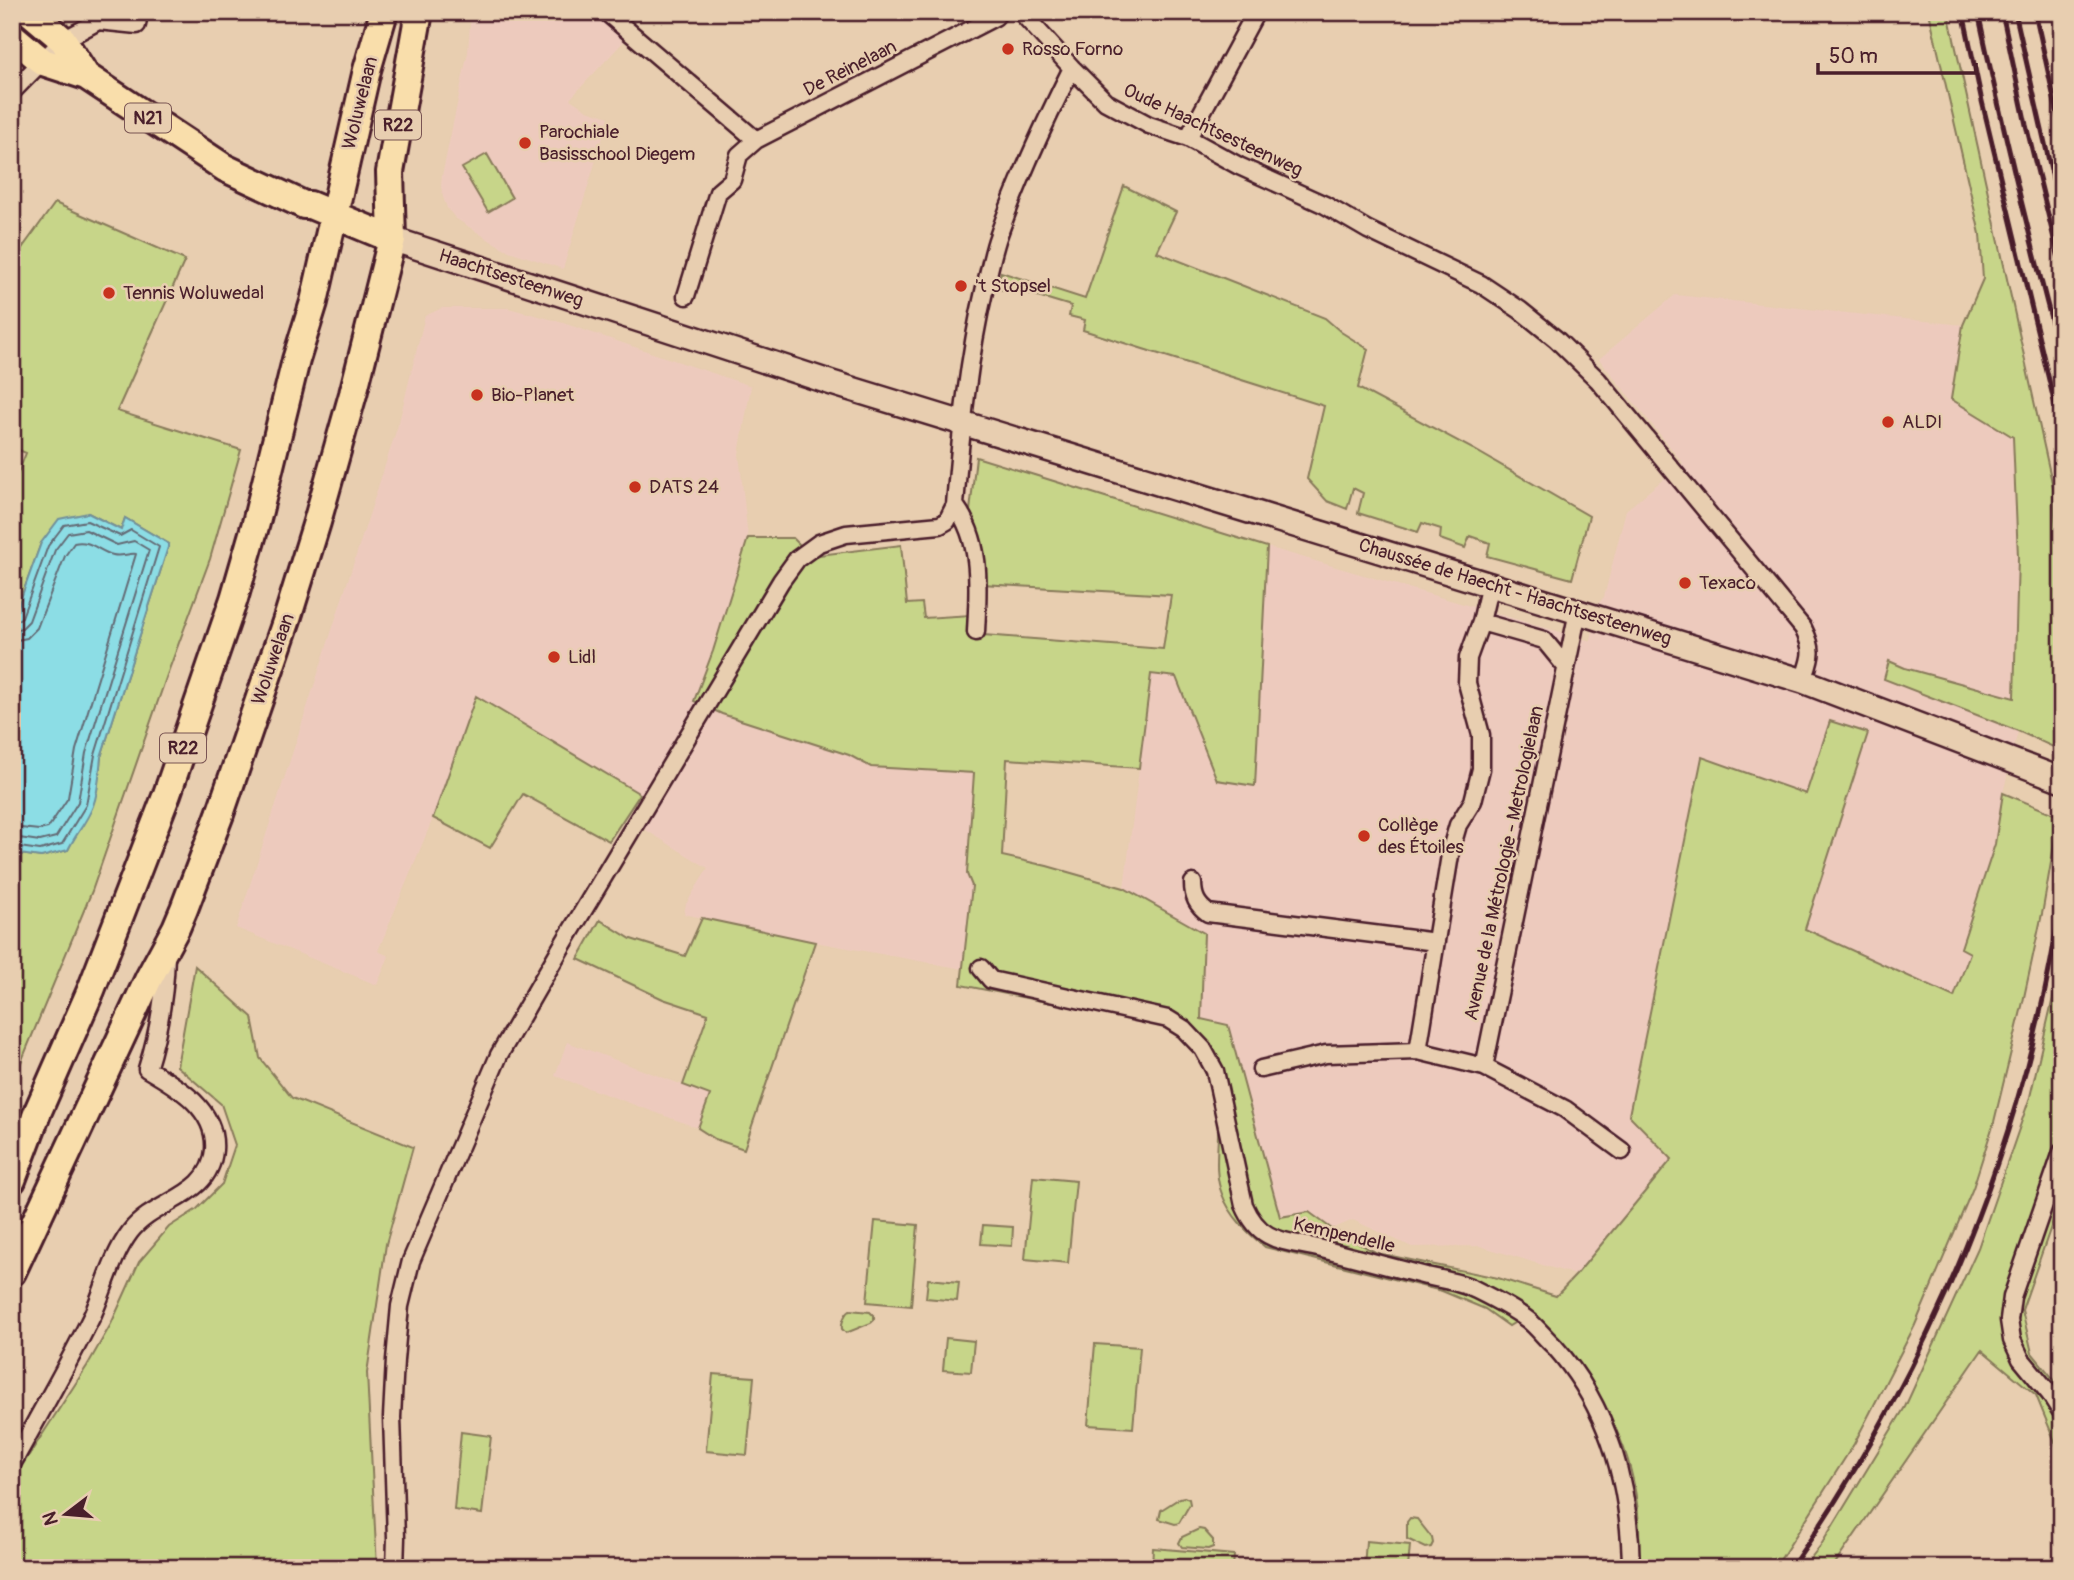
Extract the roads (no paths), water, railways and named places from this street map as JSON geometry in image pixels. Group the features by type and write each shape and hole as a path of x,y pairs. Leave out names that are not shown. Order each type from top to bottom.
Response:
{"main road":[{"name":"Haachtsesteenweg","path":"30,12 64,40 86,76"},
{"name":"Woluwelaan","path":"12,1180 38,1111 91,990 167,794 234,598 313,302 367,70 384,12"},
{"name":"Woluwelaan","path":"12,1272 184,909 216,826 288,616 353,394 392,239 390,172 419,12"},
{"name":"Haachtsesteenweg","path":"12,36 43,62 86,76 225,168 304,205 310,205 392,239 832,383 962,422"},
{"name":"Chaussée de Haecht - Haachtsesteenweg","path":"962,422 1803,681 2062,780"},
{"name":"Woluwelaan","path":"12,1156 38,1111"}],"street":[{"path":"606,12 756,140"},
{"name":"De Reinelaan","path":"686,296 718,192 732,180 739,155 756,140 995,17 999,12"},
{"name":"Oude Haachtsesteenweg","path":"1021,12 1106,102 1149,125 1188,138 1238,166 1325,205 1368,230 1481,284 1556,339 1598,380 1803,628 1811,644 1803,681"},
{"path":"1188,138 1256,12"},
{"path":"12,92 64,40 98,21 138,19"},
{"path":"395,1568 392,1417 400,1306 411,1261 499,1055 781,581 797,559 819,543 846,534 940,525 947,521 956,505 962,422 972,355 996,243 1033,152 1072,68"},
{"path":"956,505 971,531 977,565 976,632"},
{"path":"1418,1051 1451,849 1458,825 1473,801 1481,769 1481,735 1466,683 1468,658 1490,584"},
{"name":"Avenue de la Métrologie - Metrologielaan","path":"1484,1067 1578,611"},
{"path":"1480,622 1544,640 1566,667"},
{"path":"1193,883 1193,894 1200,907 1208,913 1436,942"},
{"path":"12,1464 63,1374 94,1311 118,1252 131,1230 163,1205 194,1189 210,1165 214,1152 210,1122 192,1099 147,1069 157,1037 165,990 166,946"},
{"name":"Kempendelle","path":"981,968 991,980 1168,1019 1184,1029 1203,1049 1215,1071 1244,1205 1259,1230 1268,1236 1278,1241 1469,1287 1528,1320 1578,1376 1604,1424 1617,1460 1625,1496 1631,1568"},
{"path":"1261,1069 1325,1054 1418,1051 1484,1067 1565,1109 1622,1152"},
{"path":"2062,1152 2012,1297 2009,1320 2012,1340 2021,1359 2062,1413"}],"water":[{"path":"88,513 121,530 125,518 169,544 101,757 96,794 90,812 68,850 41,857 12,853 12,623 41,543 59,519"}],"railway":[{"path":"1963,12 2062,444"},
{"path":"1978,12 1997,100 2062,360"},
{"path":"2002,12 2026,125 2062,271"},
{"path":"2015,12 2062,218"},
{"path":"2035,12 2062,135"},
{"path":"1791,1568 1841,1491 1887,1412 1929,1331 1966,1247 1998,1161 2025,1074 2046,985 2062,895"}],"place":[{"name":"Rosso Forno","path":"1008,49"},
{"name":"Parochiale Basisschool Diegem","path":"525,143"},
{"name":"'t Stopsel","path":"961,286"},
{"name":"Tennis Woluwedal","path":"109,293"},
{"name":"Bio-Planet","path":"477,395"},
{"name":"ALDI","path":"1888,422"},
{"name":"DATS 24","path":"635,487"},
{"name":"Texaco","path":"1685,583"},
{"name":"Lidl","path":"554,657"},
{"name":"Collège des Étoiles","path":"1364,836"}]}
